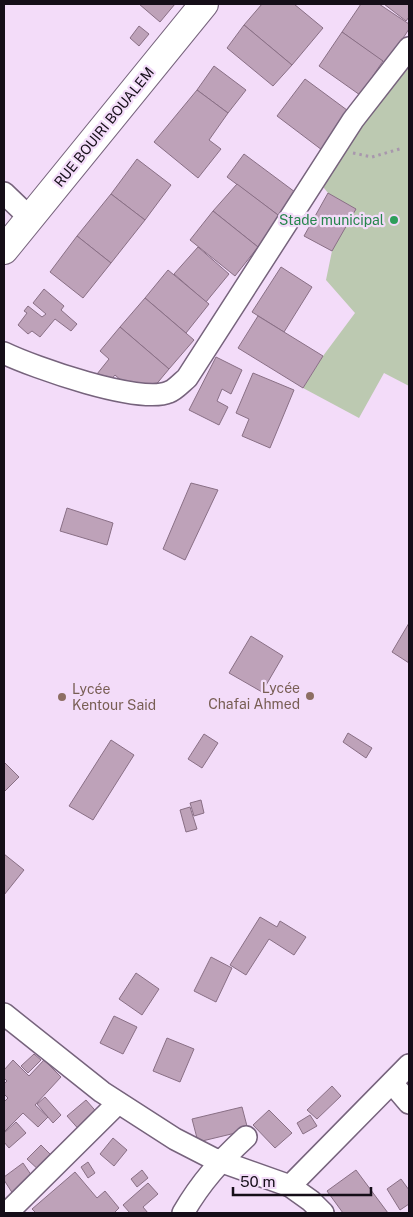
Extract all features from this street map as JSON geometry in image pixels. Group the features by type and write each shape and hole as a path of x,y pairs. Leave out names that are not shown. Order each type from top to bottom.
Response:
{"main road":[{"name":"RUE BOUIRI BOUALEM","path":"4,250 204,4"}],"street":[{"path":"4,353 77,381 148,395 170,392 187,378 353,120 409,48"},
{"path":"4,193 30,218"},
{"path":"4,1014 118,1103 176,1139 221,1160 290,1186 323,1213"},
{"path":"290,1186 409,1065"},
{"path":"392,1083 409,1103"},
{"path":"8,1205 118,1103"},
{"path":"183,1213 197,1189 221,1160 246,1137"}],"path":[{"path":"335,148 372,157 403,148"}],"green space":[{"path":"409,48 409,386 384,373 359,418 303,388 323,356 355,313 326,280 332,251 355,209 328,193 316,178"}],"building":[{"path":"139,4 175,4 160,22"},
{"path":"262,4 294,4 323,28 292,65 244,25"},
{"path":"361,4 379,4 409,24 409,29 386,64 342,32"},
{"path":"384,4 409,4 409,17 406,21"},
{"path":"244,25 292,65 273,86 227,48"},
{"path":"139,26 149,34 139,46 130,38"},
{"path":"342,32 383,61 360,95 319,66"},
{"path":"214,66 246,90 228,113 197,90"},
{"path":"305,79 351,113 322,150 277,116"},
{"path":"197,90 228,113 209,140 221,149 198,178 154,142"},
{"path":"244,154 299,195 282,218 227,177"},
{"path":"137,159 171,185 145,220 111,194"},
{"path":"237,184 282,218 258,247 213,211"},
{"path":"328,193 356,209 332,251 304,236"},
{"path":"111,194 145,220 111,263 77,236"},
{"path":"213,211 258,247 235,276 190,240"},
{"path":"77,236 111,263 83,298 50,272"},
{"path":"198,247 229,274 206,302 174,274"},
{"path":"281,267 312,287 284,332 252,312"},
{"path":"168,270 209,304 186,333 145,298"},
{"path":"44,289 64,306 61,310 77,324 71,331 55,319 40,337 32,331 28,334 18,325 27,313 24,311 28,306 42,317 46,314 33,303"},
{"path":"145,298 194,340 169,369 120,327"},
{"path":"258,316 323,356 303,388 238,348"},
{"path":"120,327 169,369 149,393 137,382 131,389 115,375 107,384 97,374 109,359 100,351"},
{"path":"216,357 242,370 231,394 222,389 217,401 228,407 219,425 189,410"},
{"path":"253,373 294,390 270,448 242,436 249,419 236,413"},
{"path":"191,483 218,490 185,560 163,549"},
{"path":"67,508 113,523 107,545 60,531"},
{"path":"409,623 409,663 392,652"},
{"path":"251,636 283,656 262,692 229,673"},
{"path":"348,733 372,748 366,758 343,742"},
{"path":"204,734 218,743 202,768 188,759"},
{"path":"111,740 134,755 93,820 69,806"},
{"path":"4,762 19,777 5,791 4,790"},
{"path":"201,800 204,813 194,816 190,803"},
{"path":"190,807 197,829 186,832 180,810"},
{"path":"4,854 24,870 4,895"},
{"path":"260,917 277,927 280,921 306,937 294,955 269,939 246,975 230,965"},
{"path":"211,957 232,968 216,1002 194,991"},
{"path":"136,973 159,989 142,1015 119,999"},
{"path":"114,1016 137,1027 123,1054 100,1043"},
{"path":"167,1038 194,1049 180,1082 153,1071"},
{"path":"34,1054 41,1060 28,1073 21,1066"},
{"path":"13,1060 29,1076 44,1060 61,1077 35,1105 48,1117 38,1127 23,1113 4,1132 4,1102 8,1098 4,1094 4,1084 7,1081 4,1078 4,1070"},
{"path":"332,1086 341,1096 317,1119 307,1110"},
{"path":"45,1097 61,1115 53,1123 37,1104"},
{"path":"86,1100 101,1117 82,1133 67,1116"},
{"path":"242,1107 248,1130 198,1142 192,1119"},
{"path":"269,1110 292,1133 275,1148 253,1125"},
{"path":"310,1115 317,1126 303,1134 297,1123"},
{"path":"16,1122 26,1133 9,1148 4,1142 4,1133"},
{"path":"113,1138 127,1150 114,1166 100,1154"},
{"path":"41,1145 55,1159 42,1173 27,1159"},
{"path":"88,1162 95,1173 88,1178 81,1167"},
{"path":"23,1163 34,1179 13,1194 4,1177"},
{"path":"142,1170 148,1178 137,1187 131,1179"},
{"path":"356,1170 388,1213 343,1213 327,1191"},
{"path":"75,1172 97,1198 105,1191 119,1208 114,1213 36,1213 32,1209"},
{"path":"401,1179 409,1190 409,1204 400,1210 387,1189"},
{"path":"148,1183 158,1194 143,1207 148,1213 130,1213 123,1205"}],"place":[{"name":"Stade municipal","path":"394,220"},
{"name":"Lycée Chafai Ahmed","path":"310,696"},
{"name":"Lycée Kentour Said","path":"62,697"}]}
